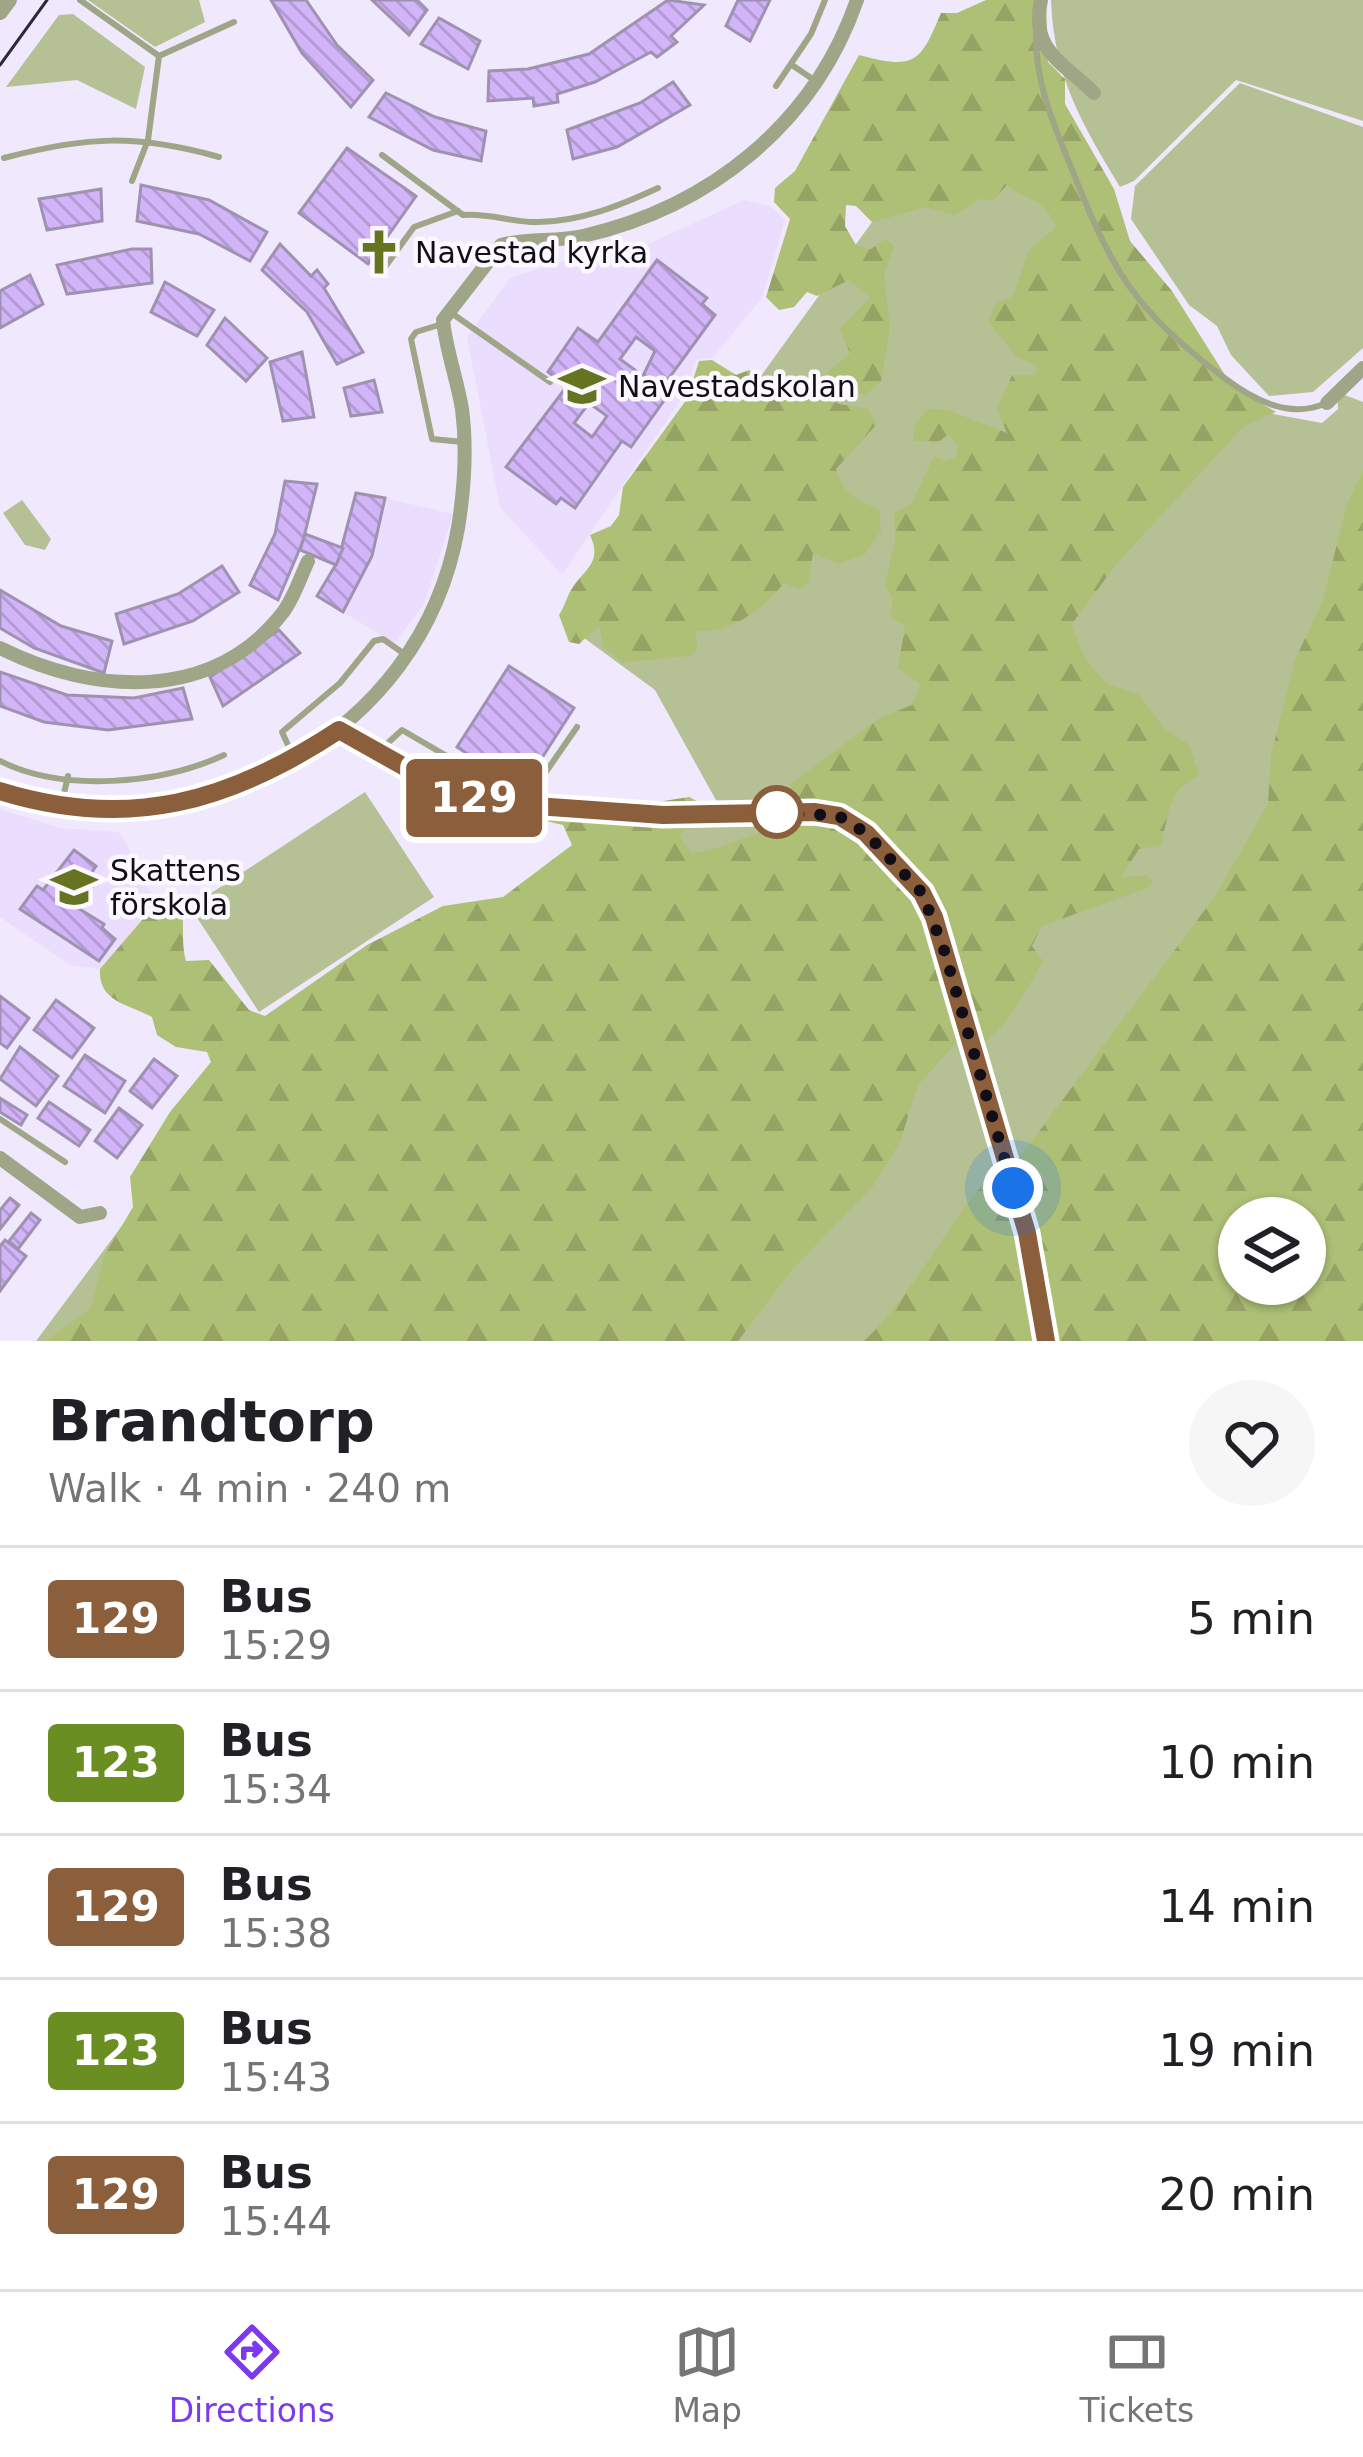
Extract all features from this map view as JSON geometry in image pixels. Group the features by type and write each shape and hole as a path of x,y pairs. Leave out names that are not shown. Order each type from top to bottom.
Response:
{"street":[{"path":"0,12 9,0"},
{"path":"0,791 61,805 143,807 204,798 238,789 339,730 426,620 450,560 463,490 463,442 446,318 501,244 602,231 704,190 780,129 818,82 857,0"},
{"path":"1041,0 1036,21 1052,62 1094,93"},
{"path":"1327,403 1363,368"},
{"path":"0,648 108,685 196,677 242,651 282,614 308,561"},
{"path":"0,1158 80,1216 100,1213"}],"lane":[{"path":"80,0 159,56"},
{"path":"776,86 825,0"},
{"path":"1036,21 1047,116 1095,234 1125,286 1168,333 1261,404 1314,408 1327,403"},
{"path":"159,56 234,22"},
{"path":"132,181 148,140 159,56"},
{"path":"792,65 818,82"},
{"path":"4,158 90,138 148,140 219,157"},
{"path":"382,155 458,211"},
{"path":"385,267 414,227 458,211 494,212 535,223 605,213 658,188"},
{"path":"463,442 432,439 411,339 446,318 550,382"},
{"path":"295,759 282,732 327,696 374,640 382,639 404,653"},
{"path":"524,805 577,727"},
{"path":"339,730 463,796 663,815 814,812 853,824 922,893 939,934 1027,1233 1046,1341"},
{"path":"378,752 402,730 524,805"},
{"path":"0,761 68,776 149,778 224,755"},
{"path":"61,805 68,776"},
{"path":"0,1119 65,1162"}],"shaded area":[{"name":"Navestadskolan","path":"744,200 770,206 785,220 762,298 713,357 696,360 683,396 562,575 500,507 467,337 510,278 569,259 649,244"},
{"path":"385,498 453,514 424,604 394,643 343,612 372,556"},
{"name":"Skattens förskola","path":"0,809 60,828 118,832 126,842 139,876 158,902 100,969 70,965 0,917"}],"green space":[{"path":"88,0 199,0 205,22 155,47"},
{"path":"986,0 1046,0 1048,62 1065,79 1065,104 1114,189 1130,241 1172,291 1232,386 1276,412 1244,426 1119,561 1071,625 1086,660 1107,684 1138,694 1165,729 1189,745 1199,775 1180,788 1170,805 1161,845 1139,849 1121,877 1147,875 1153,882 1150,887 1042,926 1032,946 1043,961 1006,1021 979,1045 963,1011 943,921 915,880 851,816 794,800 790,784 881,717 912,705 920,684 898,668 905,626 890,617 893,599 885,584 895,541 894,513 911,504 934,456 944,461 956,457 958,446 949,434 937,443 913,441 915,424 928,409 948,410 1007,433 997,409 1012,375 1036,375 1037,366 1016,356 988,321 995,304 1013,296 1028,251 1056,227 1039,203 1007,185 993,200 979,199 955,215 926,207 872,222 856,206 846,205 845,226 856,245 871,249 885,239 894,246 884,275 890,328 881,381 865,396 827,373 850,353 840,329 870,297 849,280 817,296 807,292 794,307 779,310 766,297 790,219 774,202 775,188 795,171 859,55 892,62 913,58 927,43 941,13 957,13"},
{"path":"1051,0 1363,0 1363,121 1236,80 1134,181 1120,187 1072,98 1058,53"},
{"path":"73,14 145,67 136,109 77,80 6,87 59,15"},
{"path":"1240,83 1363,127 1363,348 1313,392 1269,396 1231,355 1217,326 1189,305 1131,219 1135,186"},
{"path":"1039,117 1245,409 1322,423 1338,409 1337,392 1363,402 1363,1341 36,1341 274,1022 691,825 717,802 655,690 576,632 945,121"},
{"path":"712,360 736,375 749,370 787,390 809,388 839,404 868,409 877,424 836,469 852,495 879,509 881,531 864,555 838,564 813,553 808,583 800,589 784,583 745,618 721,628 695,631 698,648 690,656 623,662 604,648 599,626 579,644 569,642 559,615 594,558 590,535 611,526 619,515 623,487 687,399 699,361"},
{"path":"1363,471 1363,1341 1056,1341 1016,1162 1216,895 1268,804 1271,755 1295,660 1323,600 1347,504"},
{"path":"22,500 51,539 45,550 25,545 3,513"},
{"path":"365,792 434,897 259,1012 190,907"},
{"path":"689,797 708,807 679,835 691,853 796,824 832,827 863,842 889,866 911,897 942,970 961,1038 918,1085 900,1142 873,1186 790,1272 738,1341 46,1341 91,1308 104,1256 133,1207 130,1177 170,1112 211,1062 207,1052 176,1047 157,1035 152,1017 109,995 101,980 100,969 161,898 180,899 186,961 209,960 249,1010 265,1016 367,945 443,906 503,897 572,845 563,825 546,821 533,801 651,803"},
{"path":"999,1167 1023,1240 1040,1341 864,1341 901,1300"}],"building":[{"path":"271,0 306,0 337,45 373,80 351,107 302,53"},
{"path":"372,0 417,0 427,10 409,35"},
{"path":"668,0 704,5 671,36 677,42 657,57 651,52 595,82 557,94 558,102 534,106 533,98 488,101 489,71 528,69 589,54"},
{"path":"738,0 770,0 750,41 726,26"},
{"path":"439,18 480,41 468,69 421,44"},
{"path":"673,82 690,105 617,147 573,159 567,130 640,103"},
{"path":"386,93 435,117 486,131 481,161 433,150 369,117"},
{"path":"347,148 416,196 368,264 299,213"},
{"path":"141,185 209,200 267,232 250,261 199,234 137,221"},
{"path":"101,189 102,221 47,230 39,199"},
{"path":"280,244 311,276 317,270 328,284 324,288 363,352 337,364 307,312 262,270"},
{"path":"151,249 152,283 67,294 57,265"},
{"path":"657,260 707,298 702,304 715,315 669,378 675,385 631,447 622,441 575,508 561,498 556,504 506,467 567,386 548,372 578,328 598,342","holes":["636,337 655,351 643,376 620,359","589,403 607,416 592,437 574,423"]},
{"path":"30,275 43,304 0,328 0,291"},
{"path":"165,282 214,310 197,336 151,312"},
{"path":"225,318 267,358 246,381 207,345"},
{"path":"302,352 314,417 283,421 270,362"},
{"path":"374,380 382,412 351,416 344,388"},
{"path":"285,481 317,484 303,541 278,600 250,585 275,534"},
{"path":"356,493 385,498 372,556 343,612 317,596 338,561"},
{"path":"305,534 343,548 336,565 300,550"},
{"path":"222,566 239,592 193,621 124,644 116,614 178,594"},
{"path":"0,590 61,626 112,641 104,673 34,648 0,628"},
{"path":"279,630 300,653 223,706 210,677"},
{"path":"509,666 574,708 522,789 457,747"},
{"path":"0,672 67,695 134,698 183,688 192,719 108,730 44,722 0,706"},
{"path":"74,850 96,866 90,875 97,881 86,895 78,890 68,902 104,924 102,928 115,939 99,961 20,909 37,886 43,890"},
{"path":"0,996 29,1018 7,1048 0,1043"},
{"path":"56,1000 94,1028 72,1058 34,1030"},
{"path":"20,1047 58,1076 36,1106 0,1079"},
{"path":"85,1055 125,1081 105,1113 64,1086"},
{"path":"154,1059 177,1076 152,1108 130,1091"},
{"path":"0,1098 27,1115 21,1125 0,1112"},
{"path":"49,1102 90,1130 79,1146 38,1118"},
{"path":"119,1108 142,1125 117,1158 95,1141"},
{"path":"10,1198 19,1205 0,1229 0,1210"},
{"path":"31,1213 40,1220 18,1249 9,1241"},
{"path":"5,1240 26,1256 0,1291 0,1246"}],"tram line":[{"path":"0,65 47,0"}],"bus line":[{"name":"129","path":"0,791 77,807 172,804 238,789 339,730 463,796 530,810 839,816 866,833 898,864 934,917 1027,1233 1046,1341"}],"place":[{"name":"Navestad kyrka","path":"379,252"},
{"name":"Navestadskolan","path":"582,386"},
{"name":"Skattens förskola","path":"74,887"}],"route":[{"path":"777,812 839,816 866,833 922,893 934,917 1013,1188"}]}
